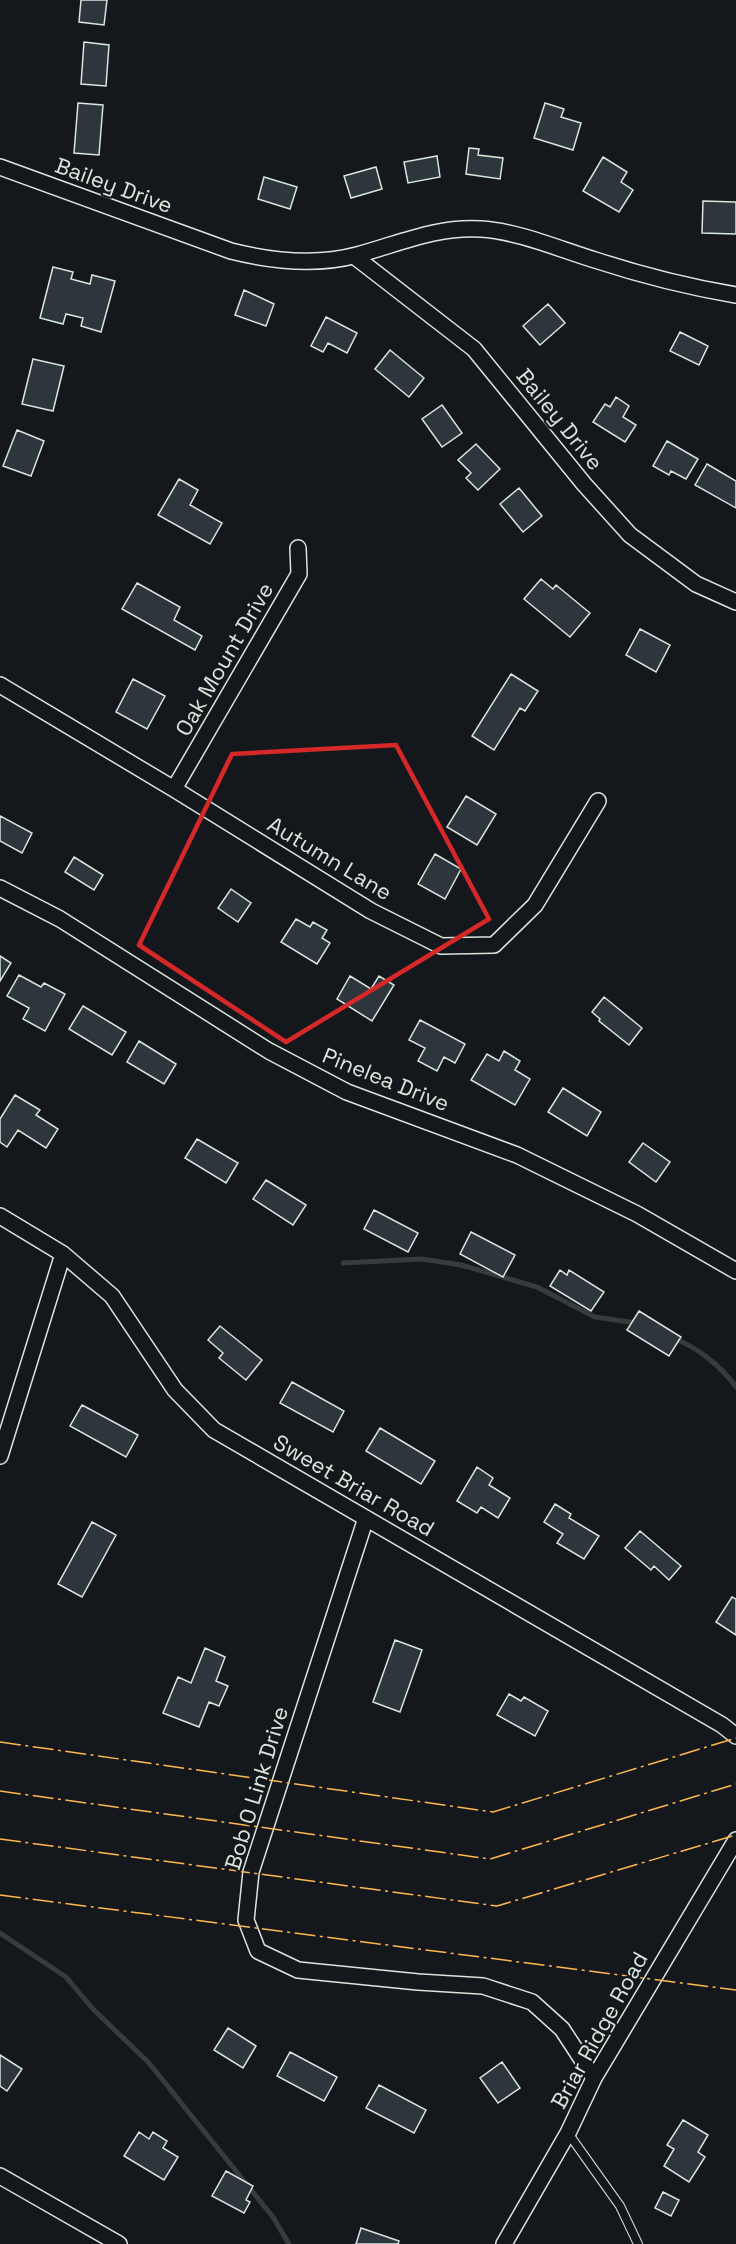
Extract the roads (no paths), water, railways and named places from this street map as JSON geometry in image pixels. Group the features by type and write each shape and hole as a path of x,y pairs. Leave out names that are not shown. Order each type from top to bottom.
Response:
{"street":[{"name":"Bailey Drive","path":"0,167 231,251 262,259 327,260 354,256 402,240 448,229 481,229 541,243 636,273 736,295"},
{"name":"Bailey Drive","path":"354,256 474,349 584,484 630,535 696,584 736,602"},
{"name":"Oak Mount Drive","path":"174,789 299,574 298,548"},
{"name":"Autumn Lane","path":"0,685 371,911 441,946 494,945 535,905 598,801"},
{"name":"Pinelea Drive","path":"0,888 60,919 269,1051 347,1092 517,1155 637,1214 736,1271"},
{"name":"Sweet Briar Road","path":"0,1216 63,1254 112,1296 175,1390 214,1430 722,1725 736,1736"},
{"path":"0,1456 63,1254"},
{"name":"Bob O Link Drive","path":"366,1518 251,1872 246,1920 258,1951 298,1970 418,1983 483,1986 532,2002 562,2029 594,2078"},
{"name":"Briar Ridge Road","path":"504,2244 568,2133 594,2078 736,1840"},
{"path":"0,2176 119,2244"}],"lane":[{"path":"568,2133 620,2206 638,2244"}],"waterway":[{"path":"343,1263 422,1259 461,1265 537,1287 595,1317 636,1323"},
{"path":"673,1338 691,1346 708,1358 736,1387"},
{"path":"0,1933 66,1977 93,2009 149,2063 273,2217 289,2244"}]}
